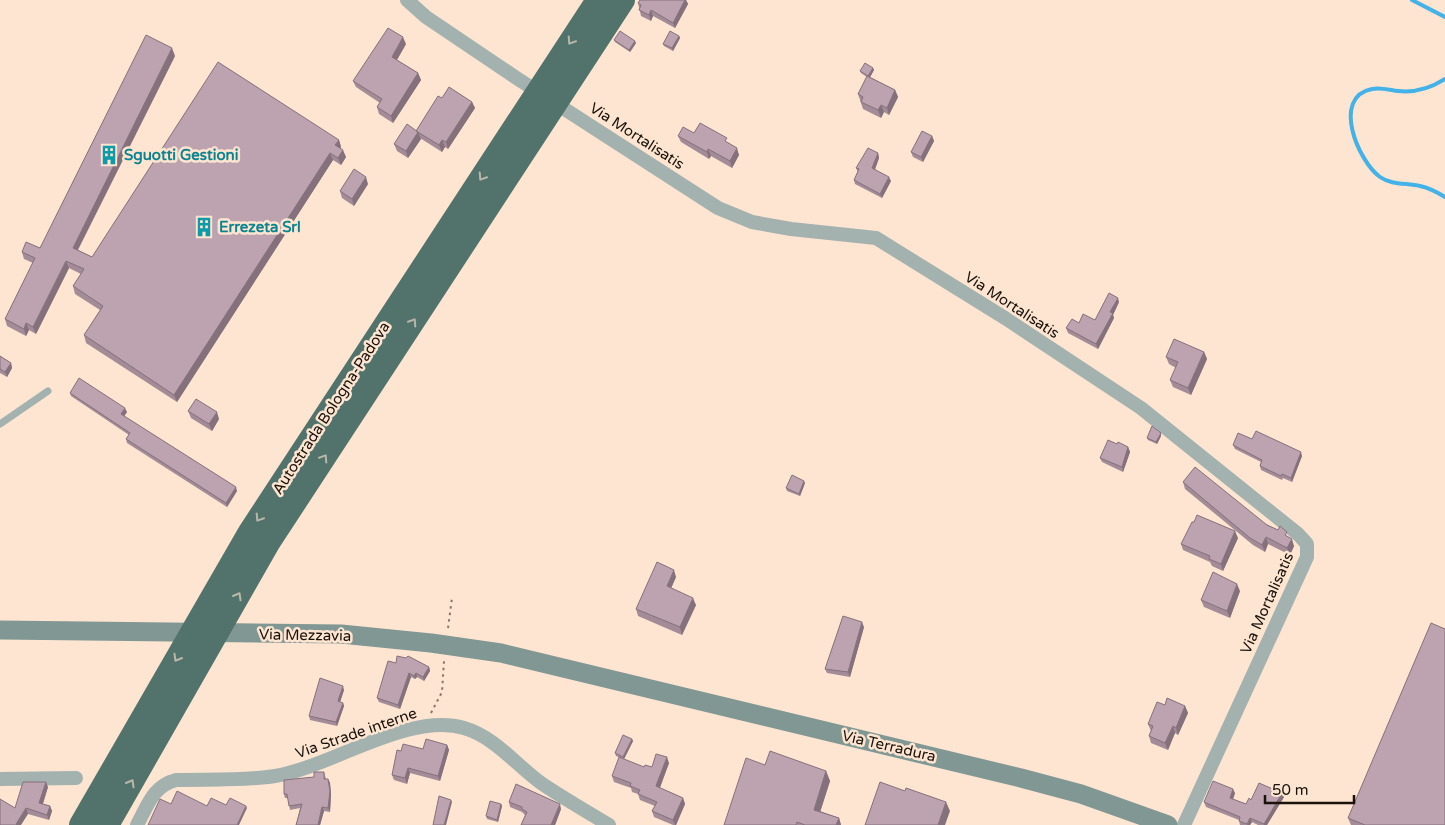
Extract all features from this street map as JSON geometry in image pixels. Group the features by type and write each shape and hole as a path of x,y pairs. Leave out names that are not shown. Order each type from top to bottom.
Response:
{"highway":[{"name":"Autostrada Bologna-Padova","path":"81,825 250,532 598,0"},
{"name":"Autostrada Bologna-Padova","path":"107,825 268,543 623,0"}],"main road":[{"name":"Via Mezzavia","path":"0,630 341,634 431,643 501,653 606,678"},
{"name":"Via Terradura","path":"606,678 1021,778 1081,794 1143,821 1168,825"}],"street":[{"name":"Via Mortalisatis","path":"407,0 426,17 518,79 718,208 752,222 791,229 876,238 1005,318 1141,408 1298,534 1307,544 1307,557 1184,825"},
{"name":"Via Strade interne","path":"137,825 151,799 163,784 176,780 275,776 306,768 409,729 430,725 465,728 480,735 540,782 609,825"},
{"path":"0,779 76,778"}],"lane":[{"path":"0,424 48,391"}],"path":[{"path":"448,628 452,598"},
{"path":"430,725 431,712 444,686 444,657"}],"building":[{"path":"640,0 685,0 673,23 651,10 649,15 639,10 641,5 638,3"},
{"path":"388,28 403,37 392,57 418,73 391,116 377,107 382,99 353,81"},
{"path":"620,31 635,41 629,50 614,40"},
{"path":"670,31 679,36 672,48 663,44"},
{"name":"Errezeta Srl","path":"146,35 172,48 73,248 92,257 218,62 339,140 335,145 343,150 338,158 330,153 174,395 84,335 103,306 73,286 84,269 66,261 33,327 26,323 24,329 5,319 35,258 22,252 26,242 40,248"},
{"path":"865,63 873,68 868,76 860,71"},
{"path":"867,76 895,90 887,108 881,105 878,110 861,102 863,97 858,94"},
{"path":"449,87 472,102 446,142 442,140 439,145 416,131 438,96 442,98"},
{"path":"700,123 727,138 725,141 737,148 730,161 708,149 707,152 678,136 683,127 694,133"},
{"path":"407,124 418,132 406,151 394,144"},
{"path":"922,131 932,136 921,157 911,152"},
{"path":"868,148 878,153 872,168 889,177 880,194 854,180 859,169 856,168"},
{"path":"354,169 366,177 352,199 340,191"},
{"path":"1109,293 1118,298 1110,312 1113,313 1096,344 1066,328 1072,319 1079,323 1083,314 1095,320"},
{"path":"1174,339 1204,352 1188,388 1170,380 1178,362 1166,357"},
{"path":"0,356 11,363 5,372 0,369"},
{"path":"79,378 125,408 121,414 236,487 226,503 126,439 130,433 70,393"},
{"path":"196,399 217,412 209,424 188,411"},
{"path":"1152,426 1161,433 1156,442 1147,438"},
{"path":"1256,431 1301,452 1291,478 1282,474 1281,476 1260,466 1262,460 1233,445 1238,433 1252,439"},
{"path":"1108,440 1128,447 1122,467 1100,458"},
{"path":"1195,467 1267,525 1278,530 1280,526 1287,532 1285,535 1292,539 1287,548 1266,537 1262,545 1250,538 1183,482"},
{"path":"792,475 804,481 799,494 786,488"},
{"path":"1197,515 1235,531 1221,564 1209,559 1210,556 1181,544"},
{"path":"657,562 674,570 667,586 693,598 680,627 636,609"},
{"path":"1213,572 1237,584 1227,611 1201,600"},
{"path":"843,616 862,622 848,672 825,669"},
{"path":"1431,623 1445,629 1445,825 1365,825 1348,818"},
{"path":"397,656 406,658 408,656 429,667 423,677 416,673 414,676 409,673 398,705 377,698 388,661 396,663"},
{"path":"320,678 343,686 338,701 343,703 336,722 309,716"},
{"path":"1167,698 1185,706 1176,728 1173,726 1165,743 1149,736 1153,726 1148,724 1157,702 1165,705"},
{"path":"623,735 632,739 623,757 615,753"},
{"path":"426,739 447,745 438,776 408,768 405,778 392,775 397,750 401,751 403,744 423,749"},
{"path":"770,751 826,771 814,810 839,818 836,825 805,825 797,822 796,825 724,825 746,758 765,765"},
{"path":"656,754 667,757 656,786 683,798 673,820 652,811 657,802 638,794 640,790 630,786 631,783 612,776 619,757 644,767 645,765 652,767"},
{"path":"314,772 324,772 324,779 328,779 330,791 328,808 322,807 318,825 296,825 302,804 289,806 287,794 284,794 284,780 314,777"},
{"path":"1213,781 1233,789 1230,798 1246,804 1249,798 1251,800 1259,783 1282,793 1264,824 1250,818 1247,824 1239,821 1240,817 1204,802"},
{"path":"23,782 46,782 39,803 50,806 47,815 26,808 17,825 0,825 0,799 15,808"},
{"path":"880,782 905,791 906,788 946,802 938,825 865,825"},
{"path":"516,784 560,804 551,825 521,825 527,812 522,807 509,802"},
{"path":"177,791 207,806 211,798 226,805 230,798 246,806 237,825 148,825 160,799 171,804"},
{"path":"439,796 451,800 444,825 433,825"},
{"path":"490,801 501,804 497,820 486,816"}],"waterway":[{"path":"1412,0 1445,17"},
{"path":"1445,79 1434,85 1417,90 1372,89 1360,94 1353,104 1351,116 1352,130 1357,144 1364,158 1380,177 1394,183 1415,185 1433,190 1445,197"}],"place":[{"name":"Sguotti Gestioni","path":"109,155"},
{"name":"Errezeta Srl","path":"204,227"}]}
